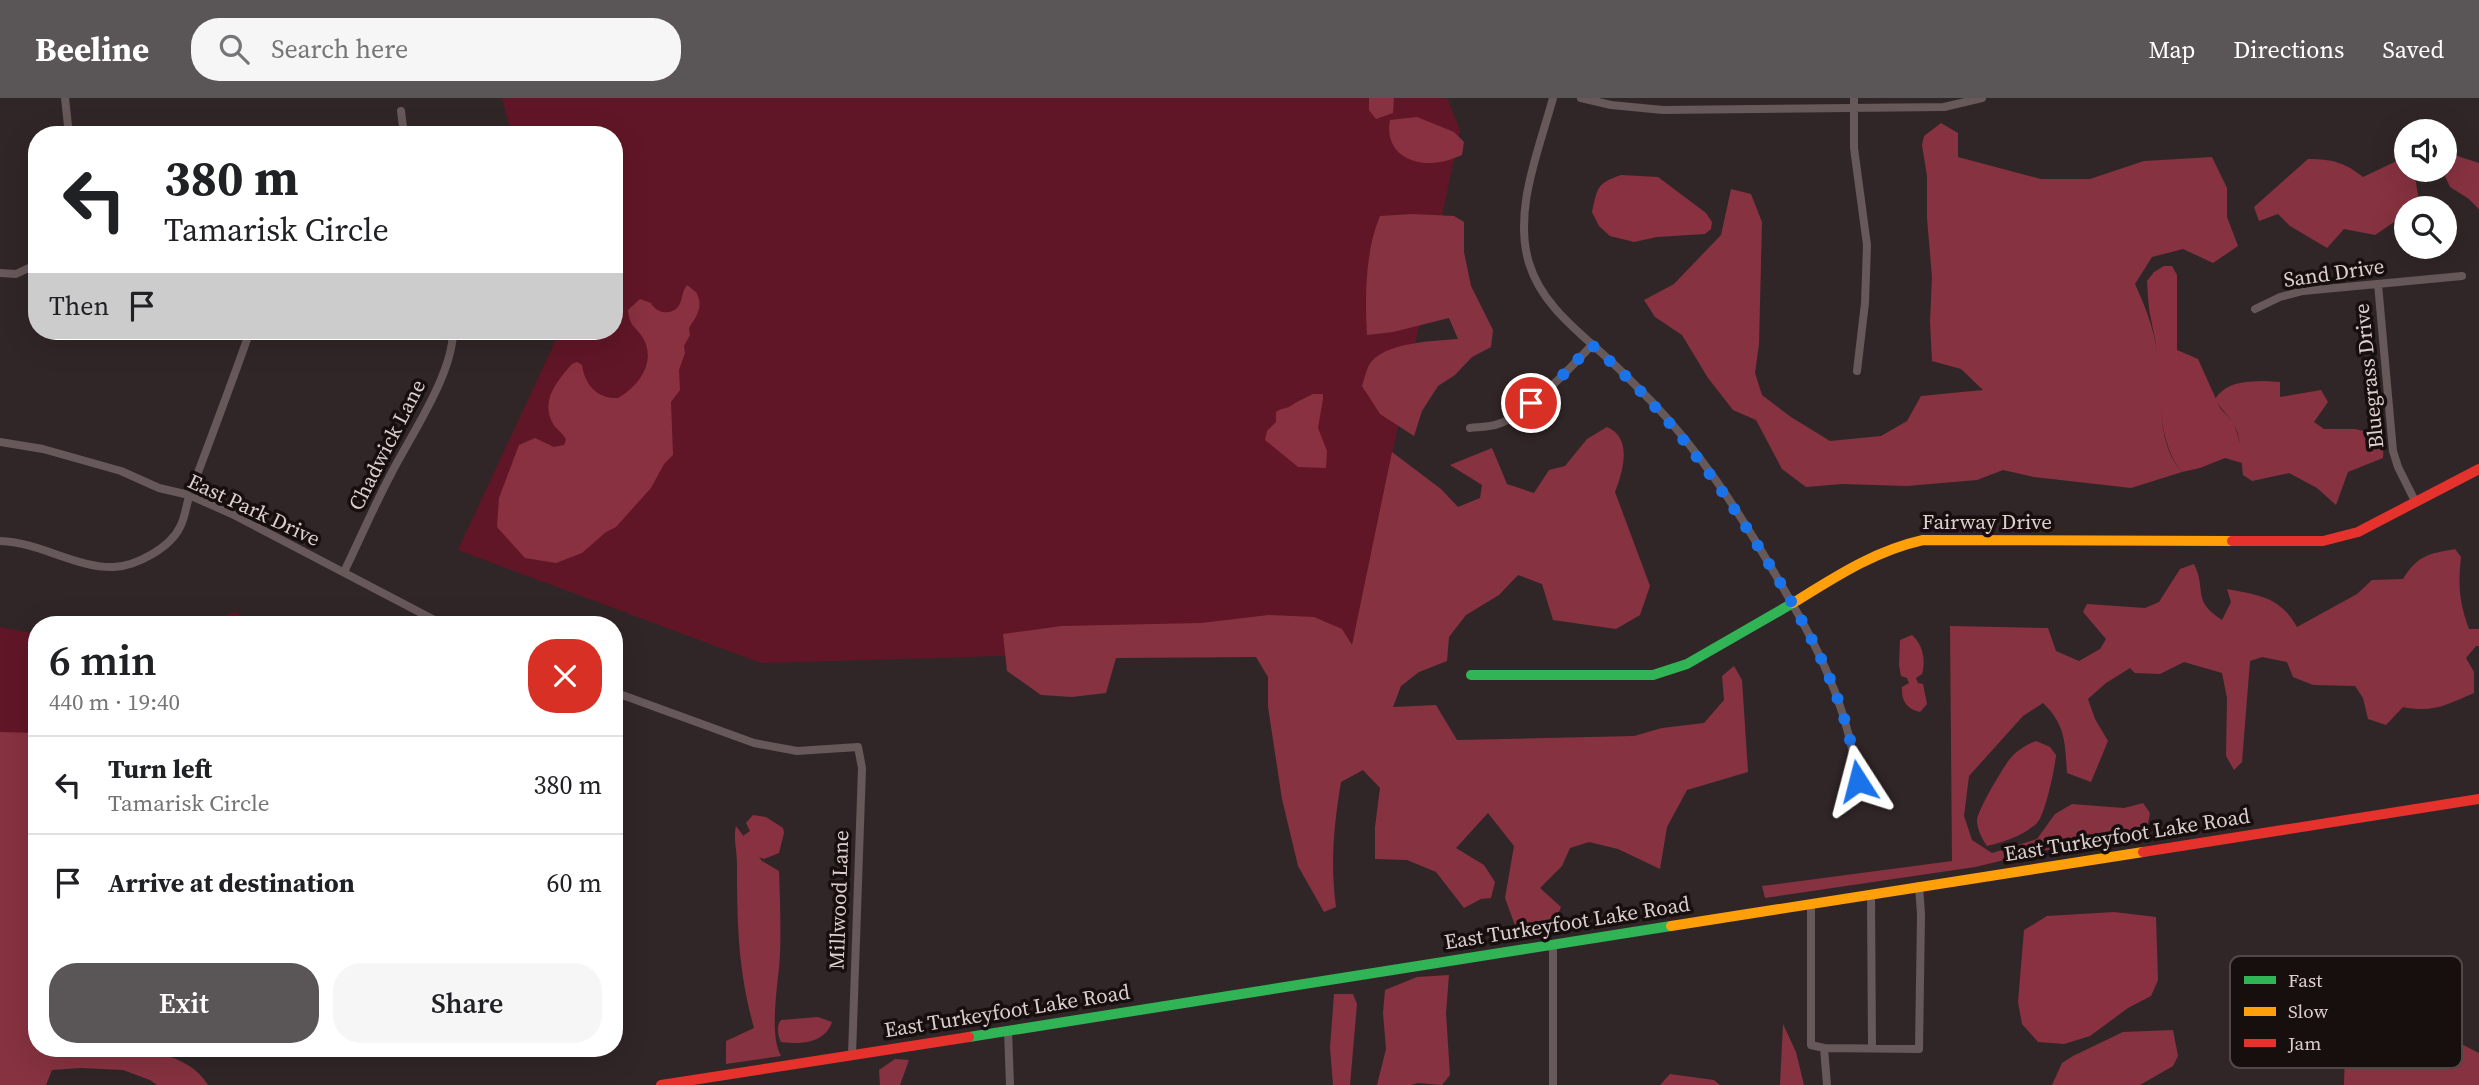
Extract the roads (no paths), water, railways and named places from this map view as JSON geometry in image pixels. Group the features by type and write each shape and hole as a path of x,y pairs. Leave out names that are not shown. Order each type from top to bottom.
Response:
{"main road":[{"name":"Fairway Drive","path":"1471,675 1653,675 1687,664 1792,604 1855,564 1888,548 1923,540 2323,541 2358,532 2479,468"},
{"name":"East Turkeyfoot Lake Road","path":"661,1085 2479,799"}],"street":[{"path":"65,98 68,126"},
{"path":"1553,98 1524,215 1525,246 1529,263 1544,295 1554,309 1654,404 1691,447 1748,529 1817,646 1838,697 1850,736 1858,781"},
{"path":"1581,98 1611,105 1663,110 1944,107 1982,98"},
{"path":"1854,98 1854,148 1867,245 1865,303 1857,371"},
{"path":"401,111 403,126"},
{"path":"0,273 16,274 28,268"},
{"name":"Sand Drive","path":"2255,309 2280,297 2303,291 2462,276"},
{"name":"Bluegrass Drive","path":"2378,284 2393,451 2415,501"},
{"path":"0,541 33,546 92,566 127,565 168,543 180,527 189,495 247,340"},
{"name":"Chadwick Lane","path":"344,572 389,477 435,391 449,359 452,340"},
{"path":"1470,428 1498,424 1515,414 1550,388 1592,345"},
{"name":"East Park Drive","path":"0,442 43,449 121,471 159,488 189,495 427,616"},
{"name":"Millwood Lane","path":"623,695 754,743 797,751 858,747 862,768 852,1055"},
{"path":"1811,904 1811,1045 1824,1048 1919,1049 1919,886"},
{"path":"1871,895 1872,1048"},
{"path":"1553,945 1553,1085"},
{"path":"1008,1030 1010,1085"},
{"path":"1824,1048 1827,1085"}]}
